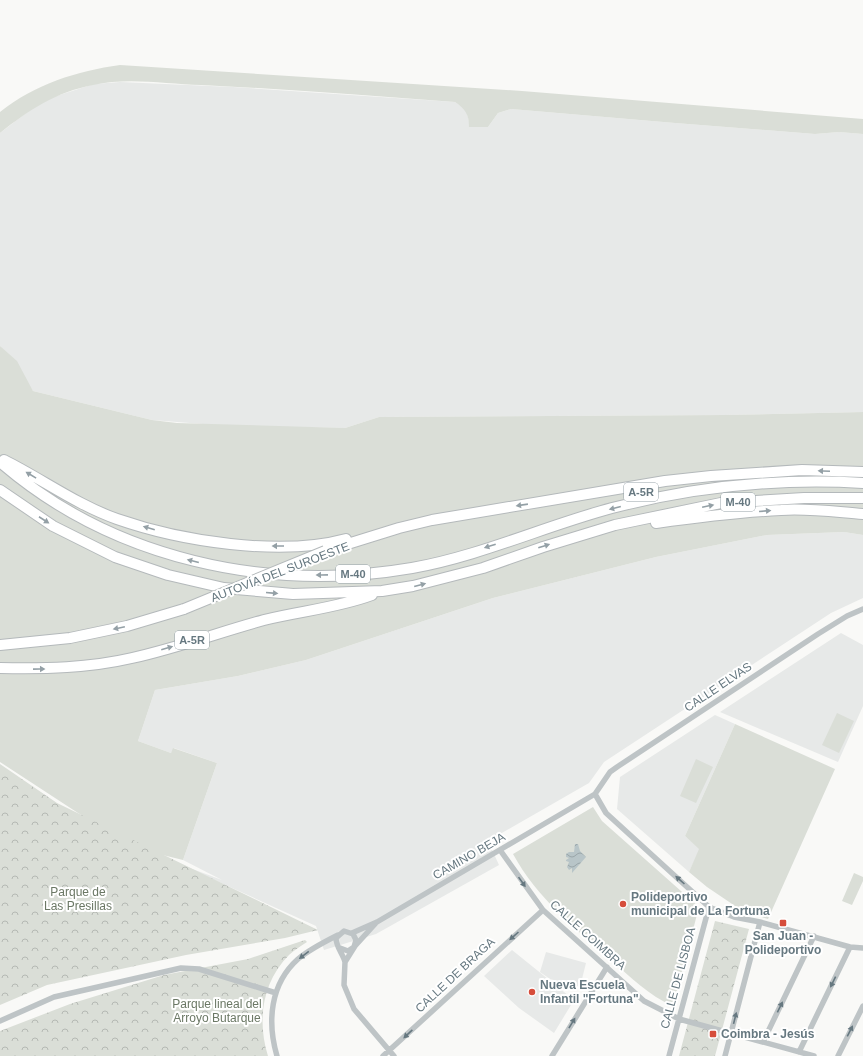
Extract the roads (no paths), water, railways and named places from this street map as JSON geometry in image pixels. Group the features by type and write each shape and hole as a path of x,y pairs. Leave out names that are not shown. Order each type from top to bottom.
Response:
{"highway":[{"path":"0,458 60,492 116,518 172,535 236,544 307,545 341,540 399,528"},
{"name":"M-40","path":"0,462 52,501 105,531 164,554 222,568 260,574 296,576 354,574 412,568 447,560 611,508 721,486 748,484 863,483"},
{"path":"561,500 665,481 726,475 802,470 863,472"},
{"name":"A-5R","path":"561,500 600,498 685,485 721,486"},
{"name":"M-40","path":"0,490 53,526 115,557 168,575 224,588 293,594 382,591 413,586 483,568 543,547 615,525 721,503 804,498 863,498"},
{"name":"AUTOVÍA DEL SUROESTE","path":"0,645 70,638 127,626 184,610 325,551 399,528 483,511 561,500"},
{"path":"615,525 638,526 699,516 782,510 822,510 863,514"},
{"name":"A-5R","path":"0,668 70,668 132,658 288,614 350,603 382,591"}],"street":[{"name":"CALLE ELVAS","path":"595,794 610,772 617,767 811,638 847,616 863,609"},
{"name":"CAMINO BEJA","path":"352,933 377,922 595,794"},
{"path":"595,794 606,814 709,906 734,917 760,922 850,947 862,946"},
{"name":"CALLE COIMBRA","path":"500,850 543,910 644,1000 679,1019 814,1056"},
{"name":"CALLE DE LISBOA","path":"669,1056 709,906"},
{"name":"CALLE DE BRAGA","path":"383,1056 543,910"},
{"path":"340,948 348,951 377,922"},
{"path":"725,1056 760,922"},
{"path":"277,1056 271,1027 273,1002 287,972 310,950 345,931 352,933 356,939 354,946 345,962"},
{"path":"338,935 336,942 345,962 344,985 351,1003 394,1056"},
{"path":"764,1042 814,936"},
{"path":"799,1052 850,947"},
{"path":"552,1056 607,967"},
{"path":"0,1021 54,997 181,968 199,969 276,993"},
{"path":"838,1056 863,1006"}],"water":[{"path":"575,844 578,844 580,851 586,857 572,873 572,868 569,870 567,867 569,862 566,860 569,858 566,857 566,854 569,852 574,852"}],"place":[{"name":"Polideportivo municipal de La Fortuna","path":"623,904"},
{"name":"San Juan - Polideportivo","path":"783,923"},
{"name":"Nueva Escuela Infantil \"Fortuna\"","path":"532,992"},
{"name":"Coimbra - Jesús","path":"713,1034"}],"park label":[{"name":"Parque de Las Presillas","path":"78,899"},
{"name":"Parque lineal del Arroyo Butarque","path":"217,1011"}]}
